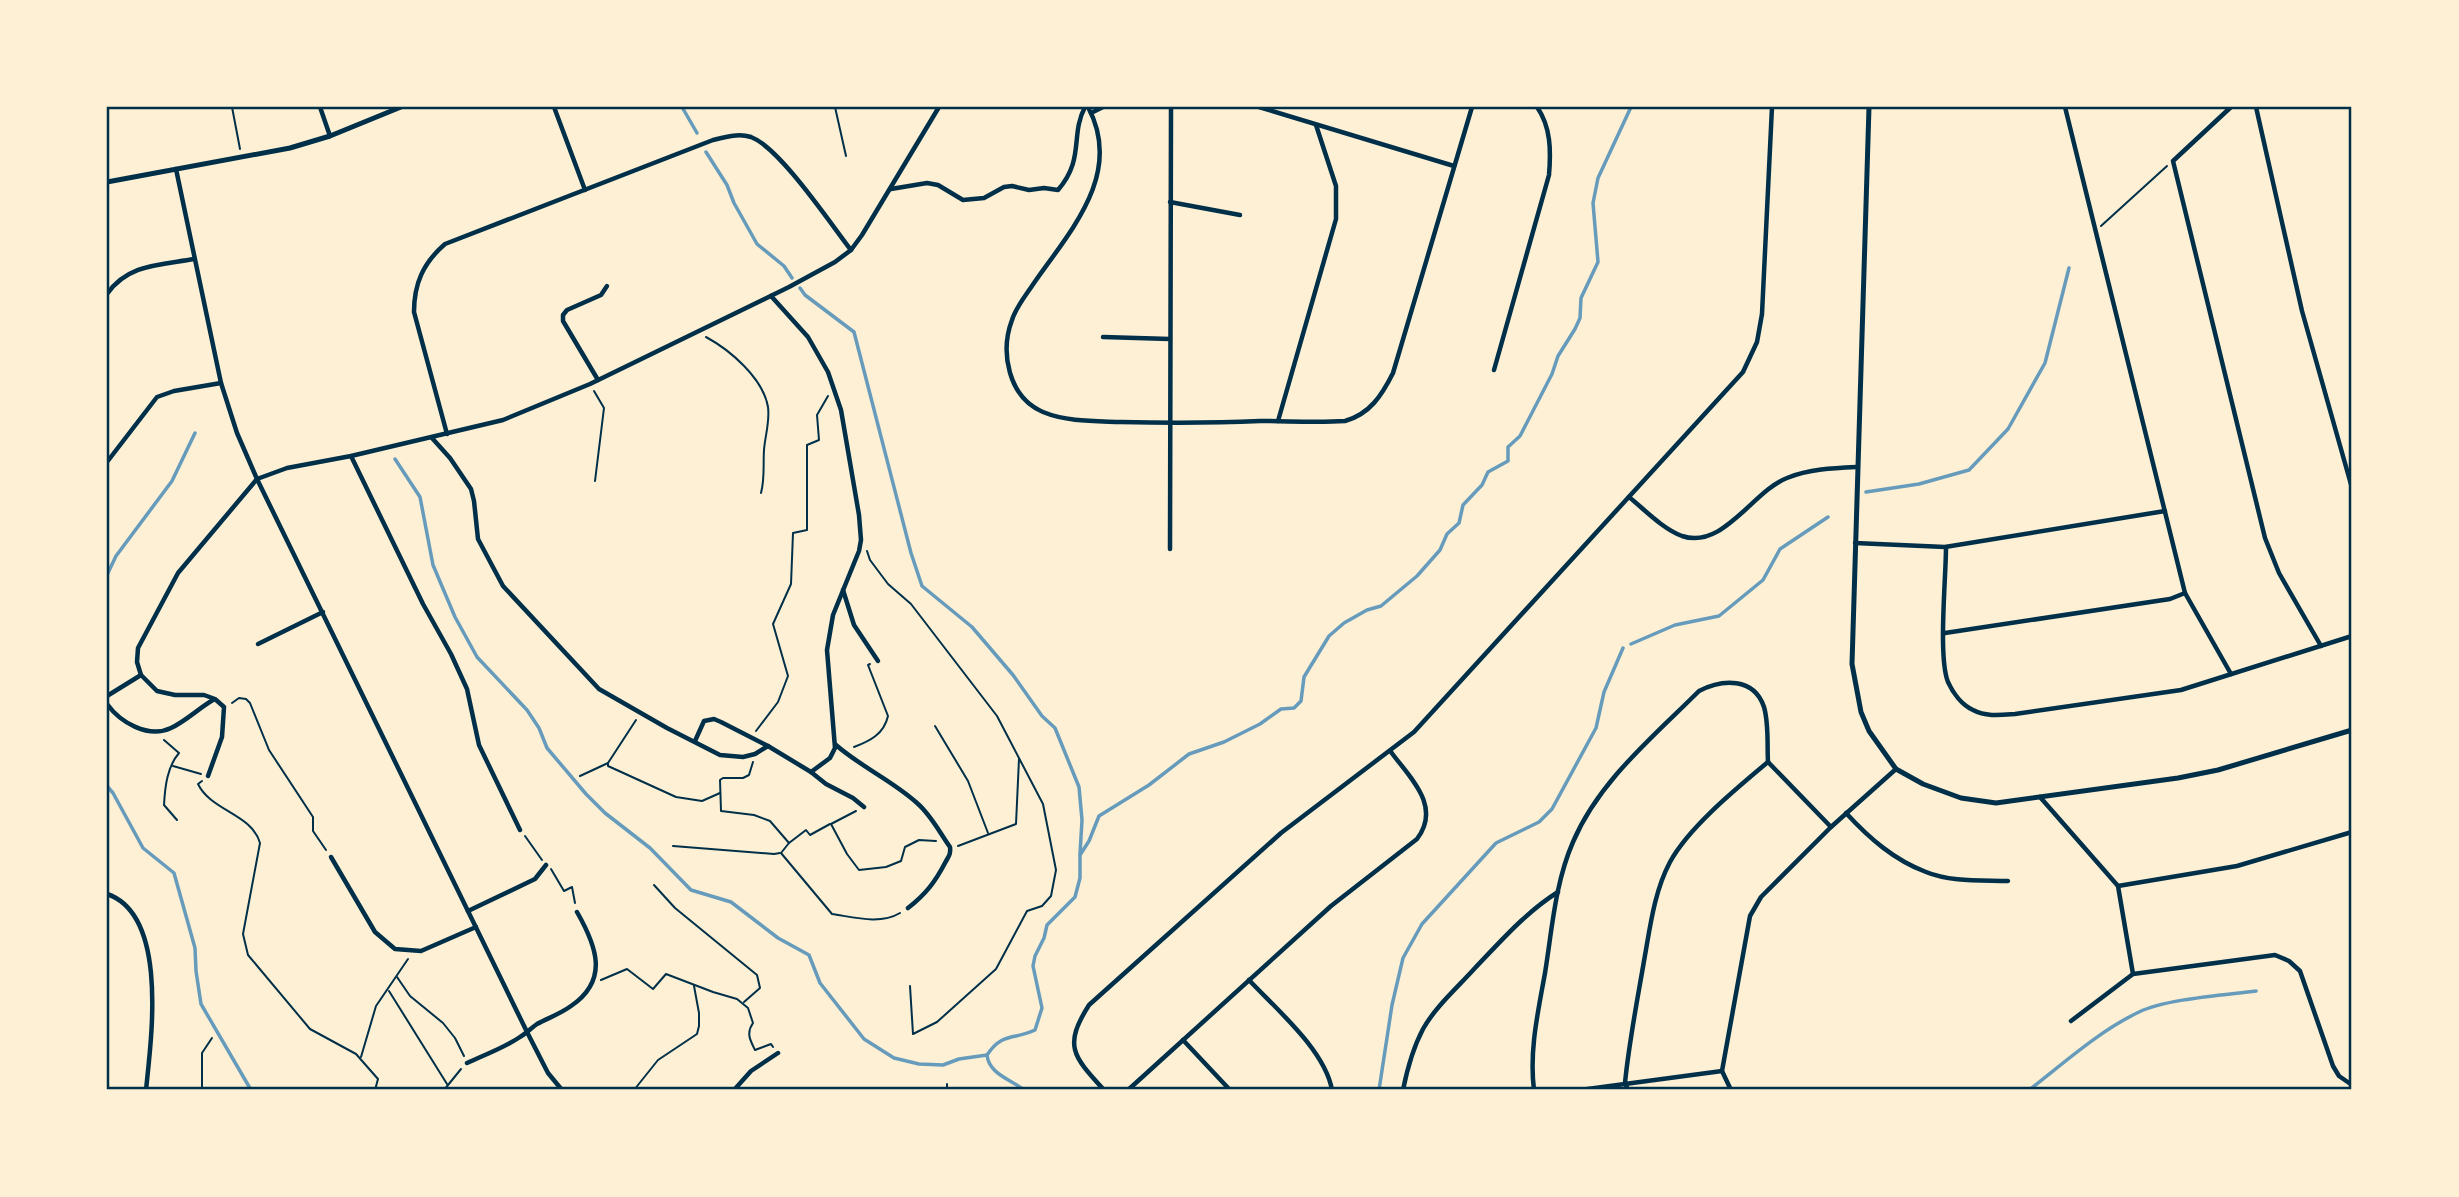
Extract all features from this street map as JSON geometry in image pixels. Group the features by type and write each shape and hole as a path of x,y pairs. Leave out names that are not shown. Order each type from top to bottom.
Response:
{"street":[{"path":"320,107 330,136"},
{"path":"107,182 290,148 330,136 401,107"},
{"path":"554,107 585,190"},
{"path":"208,776 222,737 224,707 215,699 199,694 166,694 150,685 141,675 137,662 141,640 178,573 257,479 288,468 447,435 503,420 590,384 835,262 850,250 939,107"},
{"path":"890,189 927,183 938,185 963,200 984,198 1004,187 1012,186 1029,190 1058,190 1068,179 1074,161 1080,117 1086,107 1091,113 1100,153 1095,187 1079,217 1012,317 1006,343 1009,369 1021,395 1048,414 1093,421 1170,424 1345,421 1363,414 1374,403 1393,373 1472,107"},
{"path":"1091,113 1104,107"},
{"path":"1170,549 1171,107"},
{"path":"1259,107 1454,166"},
{"path":"1494,370 1549,175 1549,133 1537,107"},
{"path":"1104,1090 1090,1075 1074,1047 1074,1031 1089,1005 1281,833 1414,732 1733,385 1751,358 1762,314 1772,107"},
{"path":"1869,107 1852,664 1861,712 1870,731 1896,769 1923,784 1961,798 1996,803 2218,770 2352,730"},
{"path":"2065,107 2185,593 2231,674"},
{"path":"2231,107 2173,161 2265,538 2279,573 2321,646"},
{"path":"2256,107 2302,311 2352,488"},
{"path":"1278,421 1336,219 1336,186 1316,125"},
{"path":"447,435 414,312 414,298 424,266 444,244 713,140 739,135 751,137 768,149 850,250"},
{"path":"176,169 221,383 237,433 527,1032 558,1089"},
{"path":"1170,202 1240,215"},
{"path":"107,294 113,285 128,273 194,259"},
{"path":"598,380 563,321 563,315 567,310 601,295 607,286"},
{"path":"771,296 808,337 833,386 846,435 861,540 833,615 827,650 835,745 830,758 811,772"},
{"path":"1103,337 1170,339"},
{"path":"107,462 157,397 174,391 221,383"},
{"path":"432,438 450,458 471,489 478,540 503,586 599,689 720,755 743,757 768,746"},
{"path":"351,456 467,689 479,745 520,830"},
{"path":"1629,497 1672,531 1692,538 1700,537 1719,531 1786,478 1811,471 1857,467"},
{"path":"1855,543 1946,547 2165,511"},
{"path":"1946,547 1944,633 1947,681 1956,696 1972,710 1990,715 2015,714 2181,690 2352,636"},
{"path":"842,590 854,625 878,661"},
{"path":"1944,633 2170,599 2185,593"},
{"path":"258,644 323,612"},
{"path":"107,696 141,675"},
{"path":"1534,1090 1533,1044 1559,892 1572,844 1602,792 1699,691 1712,684 1740,683 1759,696 1766,719 1768,762 1831,827"},
{"path":"107,704 115,715 131,725 162,731 173,727 215,699"},
{"path":"695,741 704,721 714,719 768,746 864,807"},
{"path":"835,745 920,805 951,850 928,892 908,908"},
{"path":"1128,1090 1331,906 1417,839 1427,820 1425,802 1391,752"},
{"path":"1628,1090 1625,1083 1631,1035 1653,913 1670,863 1684,842 1703,822 1768,762"},
{"path":"1731,1090 1722,1071 1750,916 1761,897 1831,827 1896,769"},
{"path":"2040,797 2118,886 2133,974"},
{"path":"1846,813 1884,849 1927,873 2008,881"},
{"path":"2118,886 2237,866 2352,832"},
{"path":"331,857 380,938 395,949 412,952 430,948 476,927"},
{"path":"468,911 535,879 546,865"},
{"path":"1403,1090 1417,1043 1438,1007 1525,918 1542,902 1559,892"},
{"path":"107,894 127,906 136,920 150,967 152,1003 146,1090"},
{"path":"467,1063 521,1037 570,1007 594,981 597,967 595,954 577,912"},
{"path":"2071,1021 2133,974 2274,955 2289,961 2300,971 2307,984 2333,1066 2339,1076 2352,1085"},
{"path":"1249,981 1310,1046 1332,1089"},
{"path":"1183,1040 1230,1090"},
{"path":"734,1090 751,1072 778,1053"},
{"path":"1580,1090 1722,1071"}],"path":[{"path":"232,107 242,157"},
{"path":"835,107 846,156"},
{"path":"2095,231 2173,161"},
{"path":"696,332 718,344 748,368 768,406 763,457 765,470 761,493"},
{"path":"590,384 604,408 595,481"},
{"path":"751,737 778,702 788,676 773,624 791,584 793,533 807,530 807,446 819,440 817,415 833,386"},
{"path":"867,550 870,560 888,584 911,604 997,716 1043,804 1056,870 1051,896 1042,906 1027,911 996,969 937,1022 913,1034 910,986"},
{"path":"843,751 873,741 887,720 888,716 868,665 878,661"},
{"path":"224,707 239,698 250,703 269,750 313,817 313,831 331,857"},
{"path":"580,776 608,763 641,713"},
{"path":"935,726 968,781 989,834"},
{"path":"153,730 179,753 165,786 164,805 177,820"},
{"path":"755,754 749,775 720,780 721,811 754,815 770,821 789,843"},
{"path":"951,850 967,841 1016,824 1019,756"},
{"path":"608,763 608,766 677,797 702,801 720,793"},
{"path":"172,765 208,776"},
{"path":"208,776 198,784 202,792 215,804 256,831 260,843 243,934 248,955 310,1029 361,1059 378,1079 375,1090"},
{"path":"673,846 781,853 806,830 810,835 864,807"},
{"path":"831,824 859,870 895,865 901,861 905,847 919,840 947,843"},
{"path":"520,830 564,891 572,887 577,912"},
{"path":"781,853 832,914 872,920 896,916 908,908"},
{"path":"654,885 675,908 757,975 760,988 744,1003"},
{"path":"361,1059 376,1006 412,952"},
{"path":"594,981 604,980 627,969 653,989 666,974 744,1003 751,1015 749,1039 755,1050 771,1044 778,1053"},
{"path":"397,977 410,996 443,1023 455,1038 467,1063 444,1090"},
{"path":"634,1090 658,1060 696,1034 699,1013 694,985"},
{"path":"388,990 448,1085"},
{"path":"202,1090 202,1053 212,1038"},
{"path":"947,1084 947,1090"},
{"path":"1332,1089 1371,1090"}],"waterway":[{"path":"682,107 697,133"},
{"path":"1024,1090 996,1072 987,1055 1003,1040 1035,1030 1042,1008 1033,966 1035,956 1047,925 1075,897 1080,878 1080,855 1099,816 1149,785 1189,754 1224,742 1260,724 1281,709 1294,708 1301,701 1304,677 1329,636 1344,623 1367,610 1381,606 1417,576 1440,550 1447,534 1459,523 1463,505 1482,485 1488,472 1508,461 1508,447 1520,436 1552,374 1558,356 1580,318 1581,298 1598,262 1593,203 1598,178 1631,107"},
{"path":"706,152 727,185 757,244 784,266 792,278"},
{"path":"1866,492 1919,484 1969,470 2008,429 2045,363 2069,268"},
{"path":"800,288 805,295 854,332 922,586 972,627 1013,675 1042,716 1055,728 1079,787 1082,820 1080,854"},
{"path":"107,575 116,556 172,481 195,433"},
{"path":"395,459 420,497 433,565 455,617 477,657 527,710 539,728 547,748 586,794 605,813 650,848 691,890 731,902 778,938 809,955 820,983 864,1039 894,1058 919,1064 943,1065 959,1059 987,1055"},
{"path":"1631,644 1675,625 1719,616 1763,580 1780,549 1828,517"},
{"path":"1379,1090 1392,1005 1403,958 1422,924 1496,843 1539,822 1552,809 1596,728 1604,692 1623,648"},
{"path":"107,786 143,848 174,873 195,948 201,1004 251,1090"},
{"path":"2029,1090 2096,1038 2139,1012 2179,1001 2256,991"}]}
